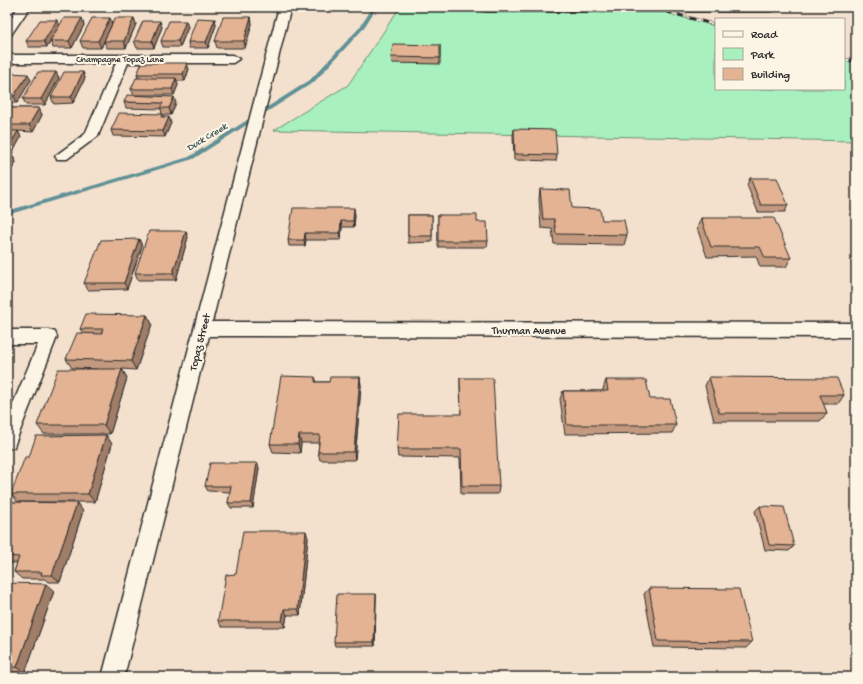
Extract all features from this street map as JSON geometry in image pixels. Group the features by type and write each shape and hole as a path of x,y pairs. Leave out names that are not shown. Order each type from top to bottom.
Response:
{"main road":[{"path":"486,7 770,7"}],"street":[{"path":"7,33 24,7"},
{"name":"Topaz Street","path":"113,677 285,7"},
{"name":"Champagne Topaz Lane","path":"7,59 233,59"},
{"path":"62,156 91,136 124,59"},
{"name":"Thurman Avenue","path":"203,329 856,330"},
{"path":"7,337 49,337 7,441"}],"green space":[{"path":"400,7 653,8 715,25 715,90 845,90 845,59 856,62 856,141 274,130 348,85"}],"building":[{"path":"223,17 251,17 244,41 215,41"},
{"path":"64,18 82,18 69,41 50,41"},
{"path":"92,18 110,18 98,41 80,41"},
{"path":"115,18 134,18 124,41 104,41"},
{"path":"197,18 215,19 206,42 188,42"},
{"path":"40,20 57,20 44,41 26,41"},
{"path":"143,21 160,21 152,41 134,41"},
{"path":"169,21 186,21 178,41 161,41"},
{"path":"393,44 440,45 440,58 391,57"},
{"path":"142,63 187,63 183,74 137,74"},
{"path":"38,72 56,72 41,99 23,99"},
{"path":"64,72 83,72 71,97 51,97"},
{"path":"9,73 28,74 14,96 7,96 7,77"},
{"path":"136,78 176,78 172,89 131,89"},
{"path":"127,95 174,97 169,108 160,108 163,103 124,102"},
{"path":"7,108 39,108 29,125 7,125"},
{"path":"119,113 163,114 161,117 169,117 163,131 111,130"},
{"path":"514,129 555,130 557,155 515,154"},
{"path":"7,131 18,131 7,150"},
{"path":"7,155 12,155 7,164"},
{"path":"750,178 777,178 788,205 761,205"},
{"path":"540,189 570,190 572,208 600,209 602,220 624,220 627,235 556,234 554,219 543,219"},
{"path":"293,208 354,208 353,221 341,221 340,233 305,233 304,240 288,240"},
{"path":"408,215 432,215 432,236 408,236"},
{"path":"438,215 477,215 477,222 487,222 488,241 438,241"},
{"path":"701,218 774,218 791,258 765,258 760,247 711,247"},
{"path":"149,231 186,231 173,273 135,273"},
{"path":"139,239 124,283 84,283 101,240"},
{"path":"86,314 147,315 131,361 66,359 77,333 101,334 103,329 80,329"},
{"path":"58,369 122,369 104,425 37,425"},
{"path":"281,376 315,377 315,382 329,382 330,377 360,377 354,452 318,452 320,435 299,435 298,444 270,444"},
{"path":"709,377 837,378 844,395 820,395 827,413 719,413"},
{"path":"460,378 493,378 499,486 462,486 461,449 397,449 399,414 461,414"},
{"path":"606,380 646,380 650,399 670,399 676,425 567,425 563,391 608,391"},
{"path":"106,435 88,494 11,494 25,457 29,457 36,436"},
{"path":"210,463 257,463 251,503 228,503 231,486 205,486"},
{"path":"7,502 77,503 52,575 41,575 42,572 14,572 19,557 7,556"},
{"path":"760,506 784,507 794,546 769,545"},
{"path":"243,531 306,531 298,609 284,609 282,621 218,621 226,575 236,574"},
{"path":"7,583 46,584 17,667 7,667"},
{"path":"649,588 739,589 752,642 658,641"},
{"path":"337,594 376,594 374,642 334,642"}],"waterway":[{"name":"Duck Creek","path":"7,213 191,158 312,81 362,28 375,7"}],"railway":[{"path":"649,7 715,25"},
{"path":"845,59 856,62"}]}
